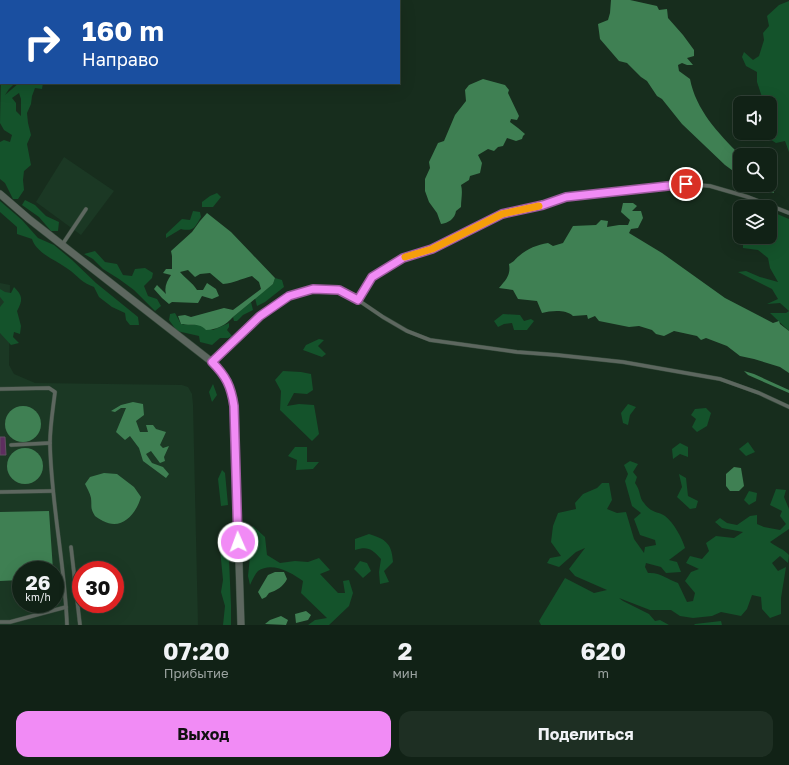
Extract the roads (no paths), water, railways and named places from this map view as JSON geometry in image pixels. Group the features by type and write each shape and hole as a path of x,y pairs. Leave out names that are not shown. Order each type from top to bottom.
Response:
{"street":[{"path":"0,194 29,220 212,362 221,371 228,382 232,391 234,406 241,625"}],"lane":[{"path":"358,300 372,277 403,258 432,249 502,214 543,205 566,197 686,184 710,186 748,196 789,213"},
{"path":"62,245 86,209"},
{"path":"212,362 260,316 289,296 313,289 339,290 358,300 407,331 430,340 517,352 623,362 720,379 759,393 789,407"},
{"path":"0,389 49,388 55,392 50,443 53,491 65,581 67,625"},
{"path":"11,445 50,443"},
{"path":"0,492 53,491"},
{"path":"71,547 80,625"},
{"path":"0,622 10,622 66,607"}]}
